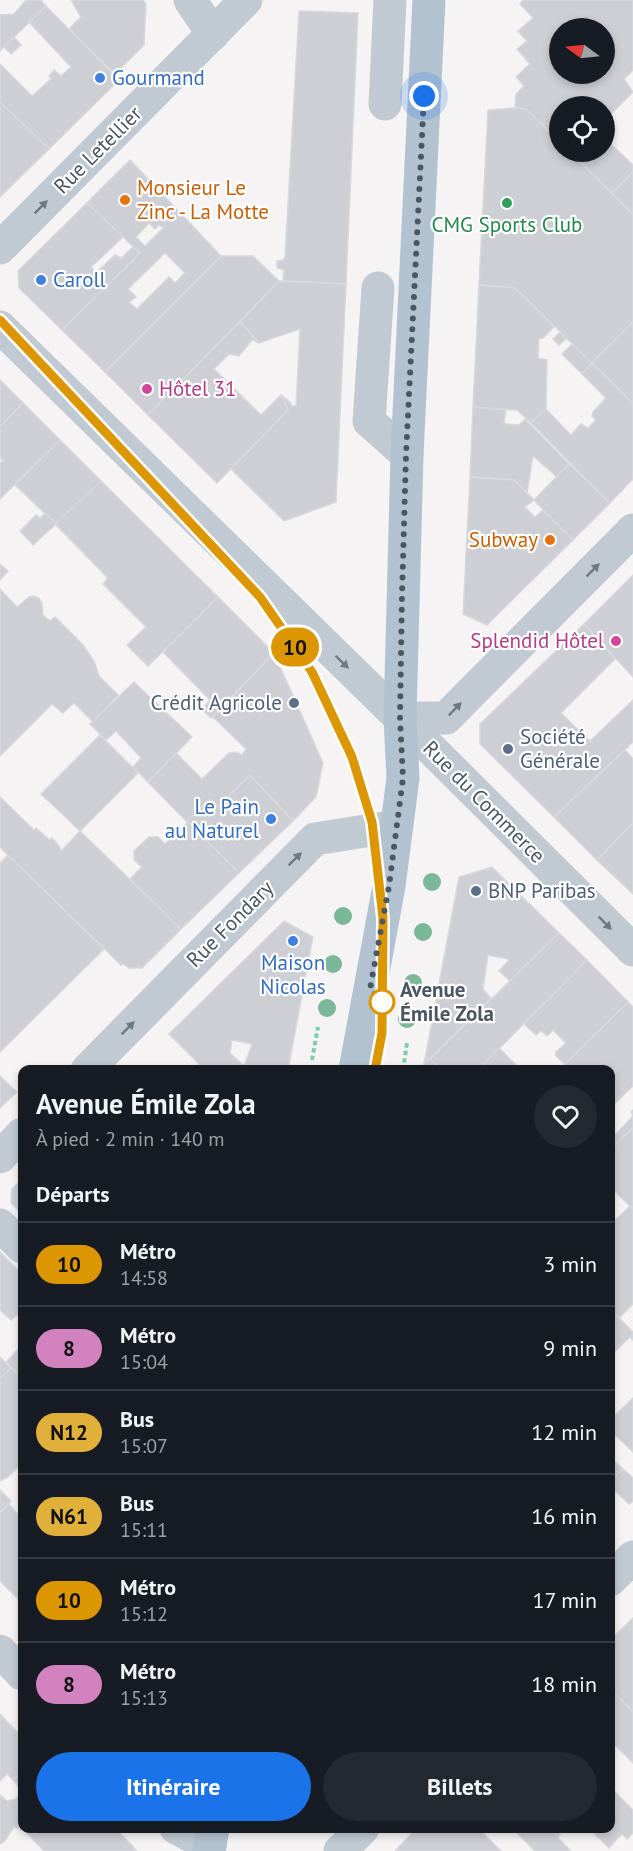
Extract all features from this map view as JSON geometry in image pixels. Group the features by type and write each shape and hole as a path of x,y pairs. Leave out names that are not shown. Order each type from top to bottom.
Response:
{"main road":[{"path":"356,1065 389,886 403,778 400,718 406,455 429,0"}],"street":[{"path":"190,0 213,34"},
{"name":"Rue Letellier","path":"0,248 246,0"},
{"path":"386,104 390,0"},
{"path":"378,288 369,421 406,455"},
{"name":"Rue du Commerce","path":"0,327 400,718 633,950"},
{"path":"400,718 446,718 633,530"},
{"name":"Rue Fondary","path":"92,1065 315,839 333,834 398,826"},
{"path":"0,1157 18,1138"},
{"path":"0,1224 18,1243"},
{"path":"615,1575 633,1557"},
{"path":"0,1651 18,1670"},
{"path":"188,1833 211,1842"},
{"path":"340,1851 358,1833"}],"path":[{"path":"312,1060 318,1027"},
{"path":"404,1065 407,1043"}],"building":[{"path":"26,0 41,0 46,6 0,51 0,14 14,14"},
{"path":"71,0 143,0 146,4 144,45 115,74 69,29 81,17"},
{"path":"523,0 633,0 633,70 624,79 633,92 615,110 615,96 549,96 549,131 526,109 515,108 516,94 524,86 516,77 530,64 517,49 527,41 518,31 533,18 520,4"},
{"path":"46,6 119,80 49,149 0,102 0,64 32,96 51,79 49,76 54,70 61,76 71,67 29,22"},
{"path":"299,11 358,13 346,284 283,281 284,270 277,268 277,261 285,257"},
{"path":"14,37 21,45 11,54 4,47"},
{"path":"0,102 49,149 0,197"},
{"path":"526,109 549,131 549,162 580,162 633,214 633,322 592,363 515,288 479,285 488,110"},
{"path":"615,148 633,165 633,172 612,193 580,162 615,162"},
{"path":"130,160 221,256 105,372 62,330 140,253 87,203","holes":["149,223 155,229 159,225 163,228 145,246 136,237","165,253 185,273 175,283 169,277 137,309 129,302 136,297 128,289"]},
{"path":"633,172 633,214 612,193"},
{"path":"87,203 123,237 91,267 96,273 115,255 121,258 133,247 140,253 62,330 19,288 18,271"},
{"path":"221,256 253,256 279,281 148,415 105,372"},
{"path":"279,281 346,284 336,502 284,521 231,469 288,410 281,395 292,406 296,406 300,329 259,343 240,322"},
{"path":"479,285 515,288 554,327 539,339 538,358 547,360 546,409 531,423 517,410 473,407"},
{"path":"240,322 259,343 252,340 239,356 229,354 214,369 261,415 281,395 288,410 217,483 148,415"},
{"path":"633,322 633,404 592,363"},
{"path":"560,332 566,339 559,345 553,339"},
{"path":"572,344 592,363 582,374 562,354"},
{"path":"592,363 633,404 633,479 610,503 531,423 546,409 571,435 581,424 588,428 596,420 592,416 593,412 606,398 582,374"},
{"path":"0,380 23,403 0,427"},
{"path":"23,403 60,440 0,499 0,463 3,461 0,458 0,427"},
{"path":"473,407 506,410 504,423 506,424 519,425 525,419 569,464 557,477 533,456 527,493 514,480 470,477"},
{"path":"60,440 101,481 56,524 15,485"},
{"path":"569,464 610,503 573,540 534,500"},
{"path":"470,477 514,480 534,500 525,507 535,517 543,510 573,540 487,625 463,614"},
{"path":"101,481 218,597 148,666 127,645 146,627 103,584 108,578 55,524"},
{"path":"45,513 56,524 33,545 20,531 36,515 40,518"},
{"path":"0,564 8,571 0,580"},
{"name":"Splendid Hôtel","path":"633,575 633,677 584,624"},
{"path":"0,589 17,607 29,597 39,598 43,615 50,621 55,617 83,645 94,661 99,676 118,695 93,722 74,703 63,713 52,704 0,756"},
{"path":"218,597 274,653 211,718 202,709 210,700 163,652"},
{"path":"584,624 615,659 561,713 590,741 633,700 633,742 554,817 480,744 480,724"},
{"path":"274,653 323,763 316,797 293,821 250,775 218,807 210,799 187,822 148,782 176,753 202,779 229,753 236,752 242,755 246,749 213,717"},
{"path":"134,682 192,737 148,782 133,767 141,758 116,731 106,740 90,724"},
{"path":"100,735 138,773 80,831 41,794"},
{"path":"625,750 633,759 633,823 597,860 554,817"},
{"path":"250,775 293,821 239,873 187,822 210,799 218,807"},
{"path":"0,797 34,830 36,828 50,840 52,838 61,851 80,831 181,929 142,968 129,968 121,965 0,847"},
{"path":"188,822 239,873 181,929 130,879 142,867 134,860 134,851 149,837 158,837 165,844"},
{"path":"633,823 633,894 597,860"},
{"path":"8,855 104,949 0,1052 0,863"},
{"path":"492,867 559,933 510,981 499,971 508,959 488,955 483,989 491,998 424,1064 459,877"},
{"path":"284,921 313,937 289,1065 244,1065 252,1044 232,1040 230,1053 243,1065 200,1065 169,1034"},
{"path":"559,933 587,960 483,1065 436,1065 430,1059"},
{"path":"587,960 628,1002 565,1064 556,1056 556,1052 566,1043 553,1030 547,1036 541,1031 536,1035 524,1024"},
{"path":"628,1002 633,1007 633,1086 615,1103 615,1065 564,1065"},
{"path":"499,1048 516,1065 483,1065"},
{"path":"430,1059 436,1065 424,1065"},
{"path":"0,1076 17,1092 0,1108"},
{"path":"633,1116 633,1128 615,1145 616,1134"},
{"path":"633,1128 633,1209 615,1192 615,1145"},
{"path":"18,1183 18,1210 11,1203 12,1189"},
{"path":"630,1206 633,1209 633,1304 619,1318 615,1314 615,1220"},
{"path":"0,1252 18,1270 18,1316 11,1320 0,1310"},
{"path":"615,1314 633,1332 633,1340 630,1337 615,1351"},
{"path":"18,1349 18,1374 6,1362"},
{"path":"0,1357 11,1368 0,1379"},
{"path":"11,1368 18,1375 18,1467 0,1481 0,1379"},
{"path":"633,1398 633,1452 615,1435 615,1415"},
{"path":"615,1462 623,1469 615,1476"},
{"path":"623,1469 633,1478 633,1501 629,1504 615,1491 615,1476"},
{"path":"0,1490 11,1501 0,1513"},
{"path":"9,1504 18,1514 18,1599 0,1581 0,1513"},
{"path":"633,1618 633,1712 615,1694 615,1635"},
{"path":"615,1694 633,1712 633,1763 615,1745"},
{"path":"0,1714 18,1733 18,1775 13,1780 7,1774 0,1781"},
{"path":"18,1775 18,1786 13,1780"},
{"path":"615,1792 633,1810 633,1833 627,1839 622,1834 609,1848 594,1833 615,1833"},
{"path":"0,1795 7,1801 18,1797 18,1828 14,1827 4,1842 0,1844"},
{"path":"27,1833 120,1833 137,1851 44,1851"},
{"path":"412,1833 483,1833 501,1851 395,1851"},
{"path":"517,1833 559,1833 559,1839 571,1851 535,1851"}],"metro line":[{"name":"10","path":"0,320 260,597 312,672 352,757 372,822 383,918 382,1033 376,1065"}],"place":[{"name":"Gourmand","path":"100,78"},
{"name":"Monsieur Le Zinc - La Motte","path":"125,200"},
{"name":"CMG Sports Club","path":"507,203"},
{"name":"Caroll","path":"41,280"},
{"name":"Hôtel 31","path":"147,389"},
{"name":"Subway","path":"550,540"},
{"name":"Splendid Hôtel","path":"616,641"},
{"name":"Crédit Agricole","path":"294,703"},
{"name":"Société Générale","path":"508,749"},
{"name":"Le Pain au Naturel","path":"271,819"},
{"name":"BNP Paribas","path":"476,891"},
{"name":"Maison Nicolas","path":"293,941"},
{"name":"Avenue Émile Zola","path":"382,1002"}],"route":[{"path":"382,1002 370,989 389,886 403,778 400,718 406,455 424,96"}]}
